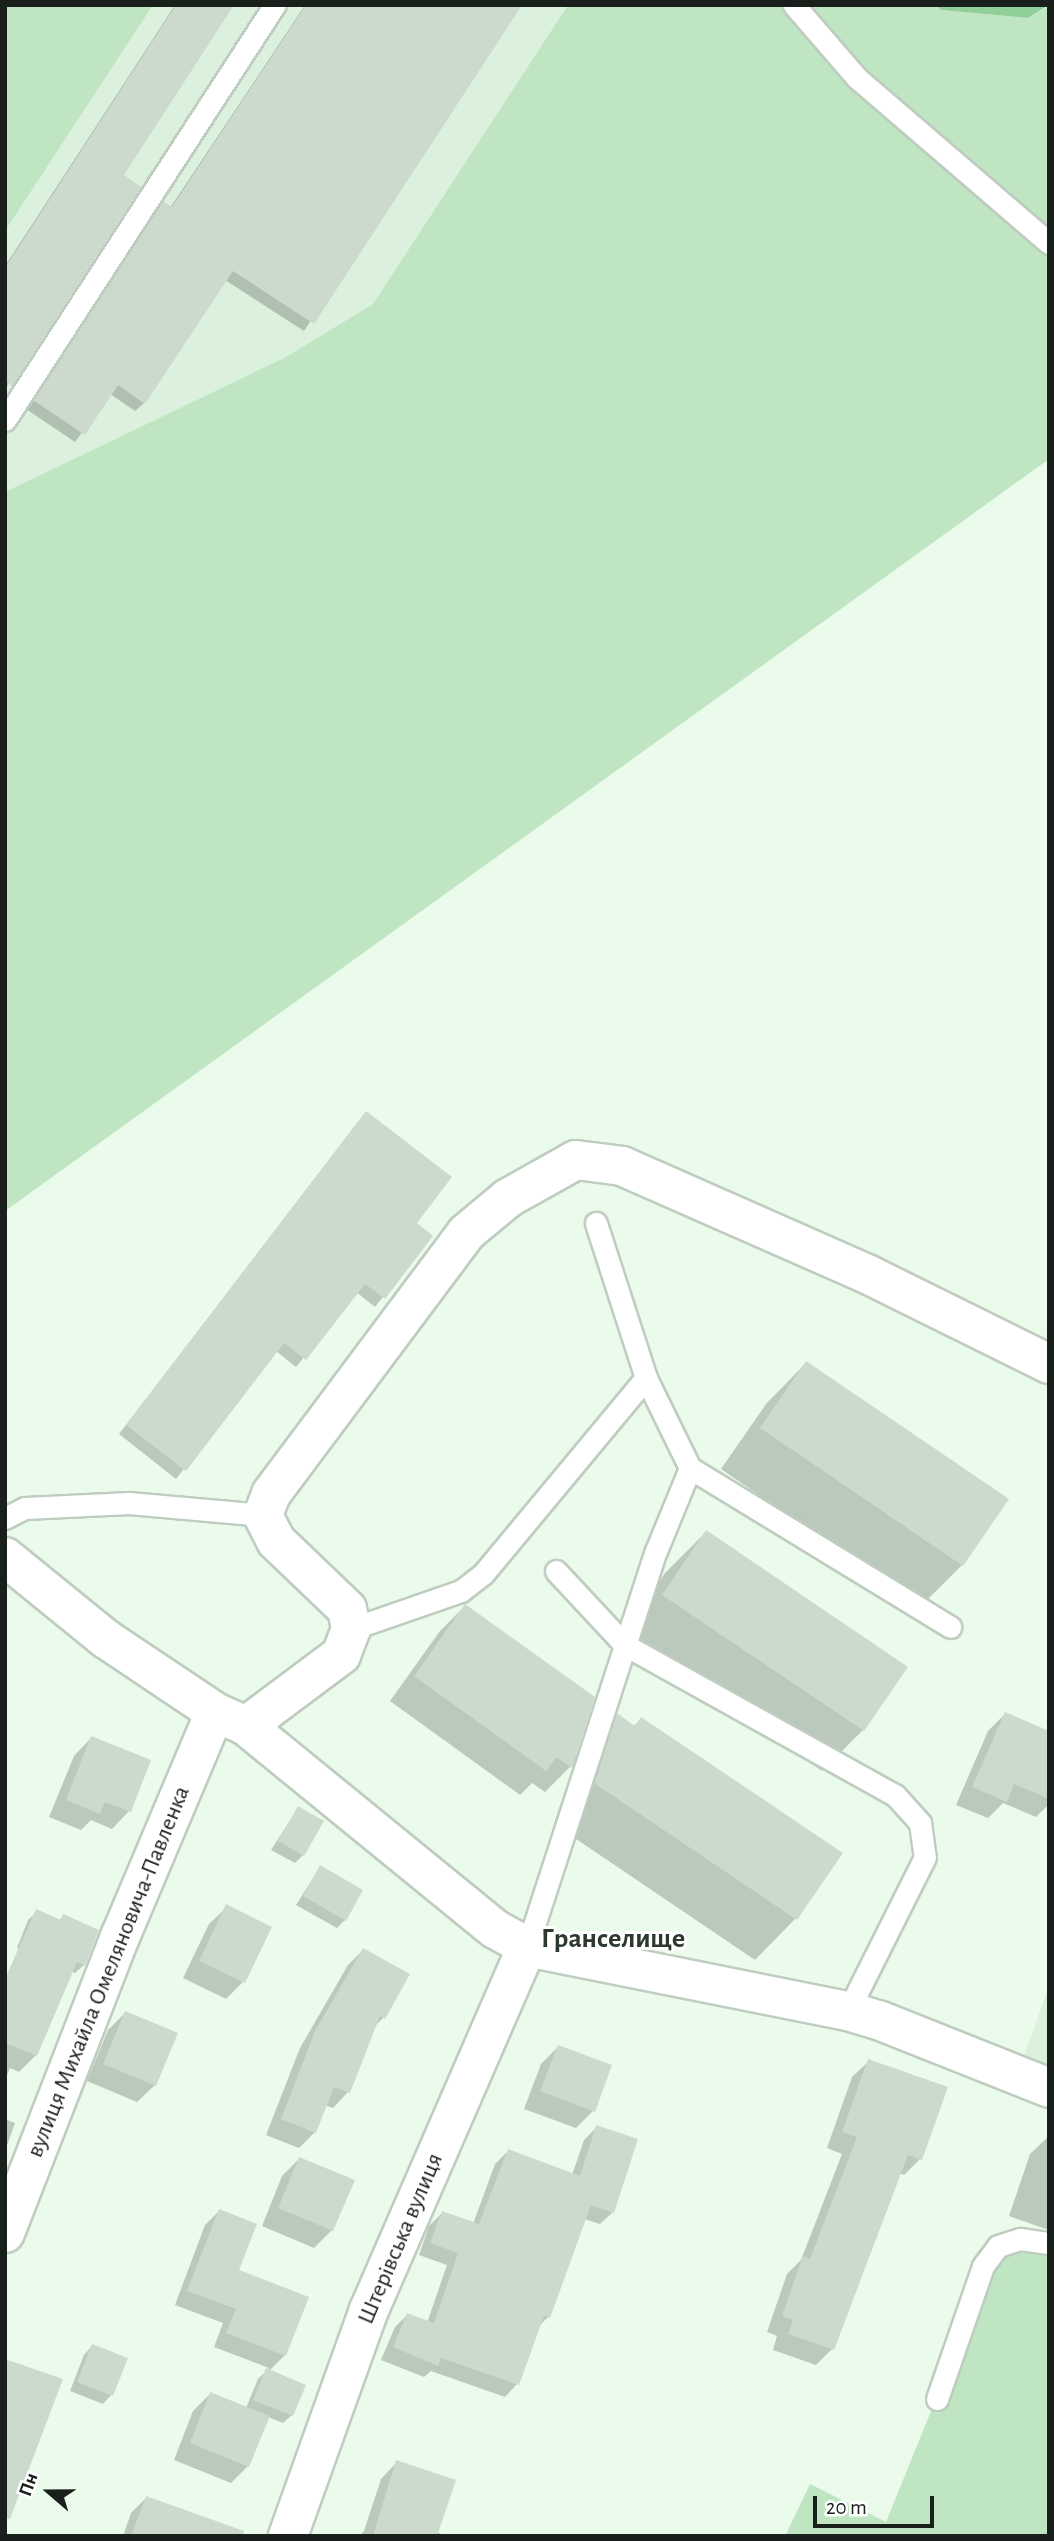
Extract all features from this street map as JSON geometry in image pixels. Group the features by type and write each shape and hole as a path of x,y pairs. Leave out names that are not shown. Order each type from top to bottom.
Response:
{"street":[{"path":"230,1719 341,1655 351,1629 346,1609 276,1541 263,1515 271,1494 466,1233 508,1198 576,1160 622,1166 869,1275 1049,1364"},
{"path":"5,1557 106,1639 230,1719 495,1929 527,1947 848,2011 881,2021 1049,2088"},
{"name":"вулиця Михайла Омеляновича-Павленка","path":"5,2233 120,1937 230,1719"},
{"name":"Штерівська вулиця","path":"288,2536 369,2310 527,1947"}],"lane":[{"path":"5,420 275,5"},
{"path":"793,5 857,78 1049,243"},
{"path":"596,1223 646,1378 690,1468 950,1627"},
{"path":"351,1629 461,1591 484,1574 646,1378"},
{"path":"527,1947 656,1551 690,1468"},
{"path":"5,1518 25,1508 129,1503 263,1515"},
{"path":"556,1571 625,1645 895,1795 920,1823 925,1857 848,2011"},
{"path":"937,2399 983,2266 998,2246 1020,2239 1049,2243"}],"shaded area":[{"path":"5,5 153,5 5,231"},
{"path":"153,5 568,5 373,304 286,357 5,492 5,231"},
{"path":"568,5 934,5 941,10 1028,18 1049,6 1049,459 5,1211 5,492 286,357 373,304"},
{"path":"935,5 1049,5 1028,18 941,10"},
{"path":"1049,1986 1049,2088 1017,2076"},
{"path":"1049,2243 1049,2536 785,2536 810,2484 886,2522 998,2246"}],"building":[{"path":"176,5 234,5 124,175 141,187 12,386 5,381 5,268"},
{"path":"306,5 522,5 314,324 233,271 145,404 118,385 85,435 33,400 163,201 172,207"},
{"path":"366,1111 452,1177 417,1223 433,1236 385,1299 365,1284 306,1360 284,1343 186,1471 126,1425"},
{"path":"806,1361 1009,1499 963,1566 760,1428"},
{"path":"706,1530 908,1667 864,1731 662,1595"},
{"path":"465,1604 595,1697 572,1768 556,1757 546,1771 414,1676"},
{"path":"1005,1712 1049,1731 1049,1799 1014,1784 1007,1802 972,1787"},
{"path":"617,1713 635,1726 641,1717 843,1853 797,1920 594,1783"},
{"path":"91,1736 151,1760 131,1812 105,1802 100,1814 66,1800"},
{"path":"298,1806 324,1821 304,1856 278,1841"},
{"path":"320,1865 363,1890 346,1921 303,1896"},
{"path":"226,1904 272,1927 245,1983 199,1961"},
{"path":"36,1909 61,1920 63,1914 99,1930 85,1966 77,1962 37,2056 5,2043 5,1979"},
{"path":"363,1948 410,1974 385,2019 380,2016 350,2093 334,2087 316,2133 281,2119 315,2031"},
{"path":"125,2011 178,2033 156,2086 103,2064"},
{"path":"558,2045 612,2065 595,2112 540,2091"},
{"path":"868,2059 948,2087 922,2160 908,2155 834,2350 788,2334 793,2320 782,2316 803,2256 810,2259 857,2137 842,2132"},
{"path":"596,2125 638,2139 614,2213 591,2205 550,2318 544,2316 519,2385 441,2358 438,2366 393,2347 407,2313 434,2323 458,2253 430,2243 442,2211 479,2224 508,2149 580,2176"},
{"path":"299,2157 355,2180 333,2231 278,2208"},
{"path":"219,2209 257,2224 239,2270 309,2297 286,2356 226,2333 236,2309 187,2291"},
{"path":"92,2344 128,2358 113,2396 77,2382"},
{"path":"5,2359 63,2379 10,2519 5,2518"},
{"path":"266,2368 306,2385 293,2416 253,2400"},
{"path":"210,2392 270,2416 249,2467 190,2443"},
{"path":"396,2460 456,2480 437,2536 373,2536"},
{"path":"146,2496 244,2531 243,2536 131,2536"}],"district":[{"name":"Гранселище","path":"613,1939"}]}
